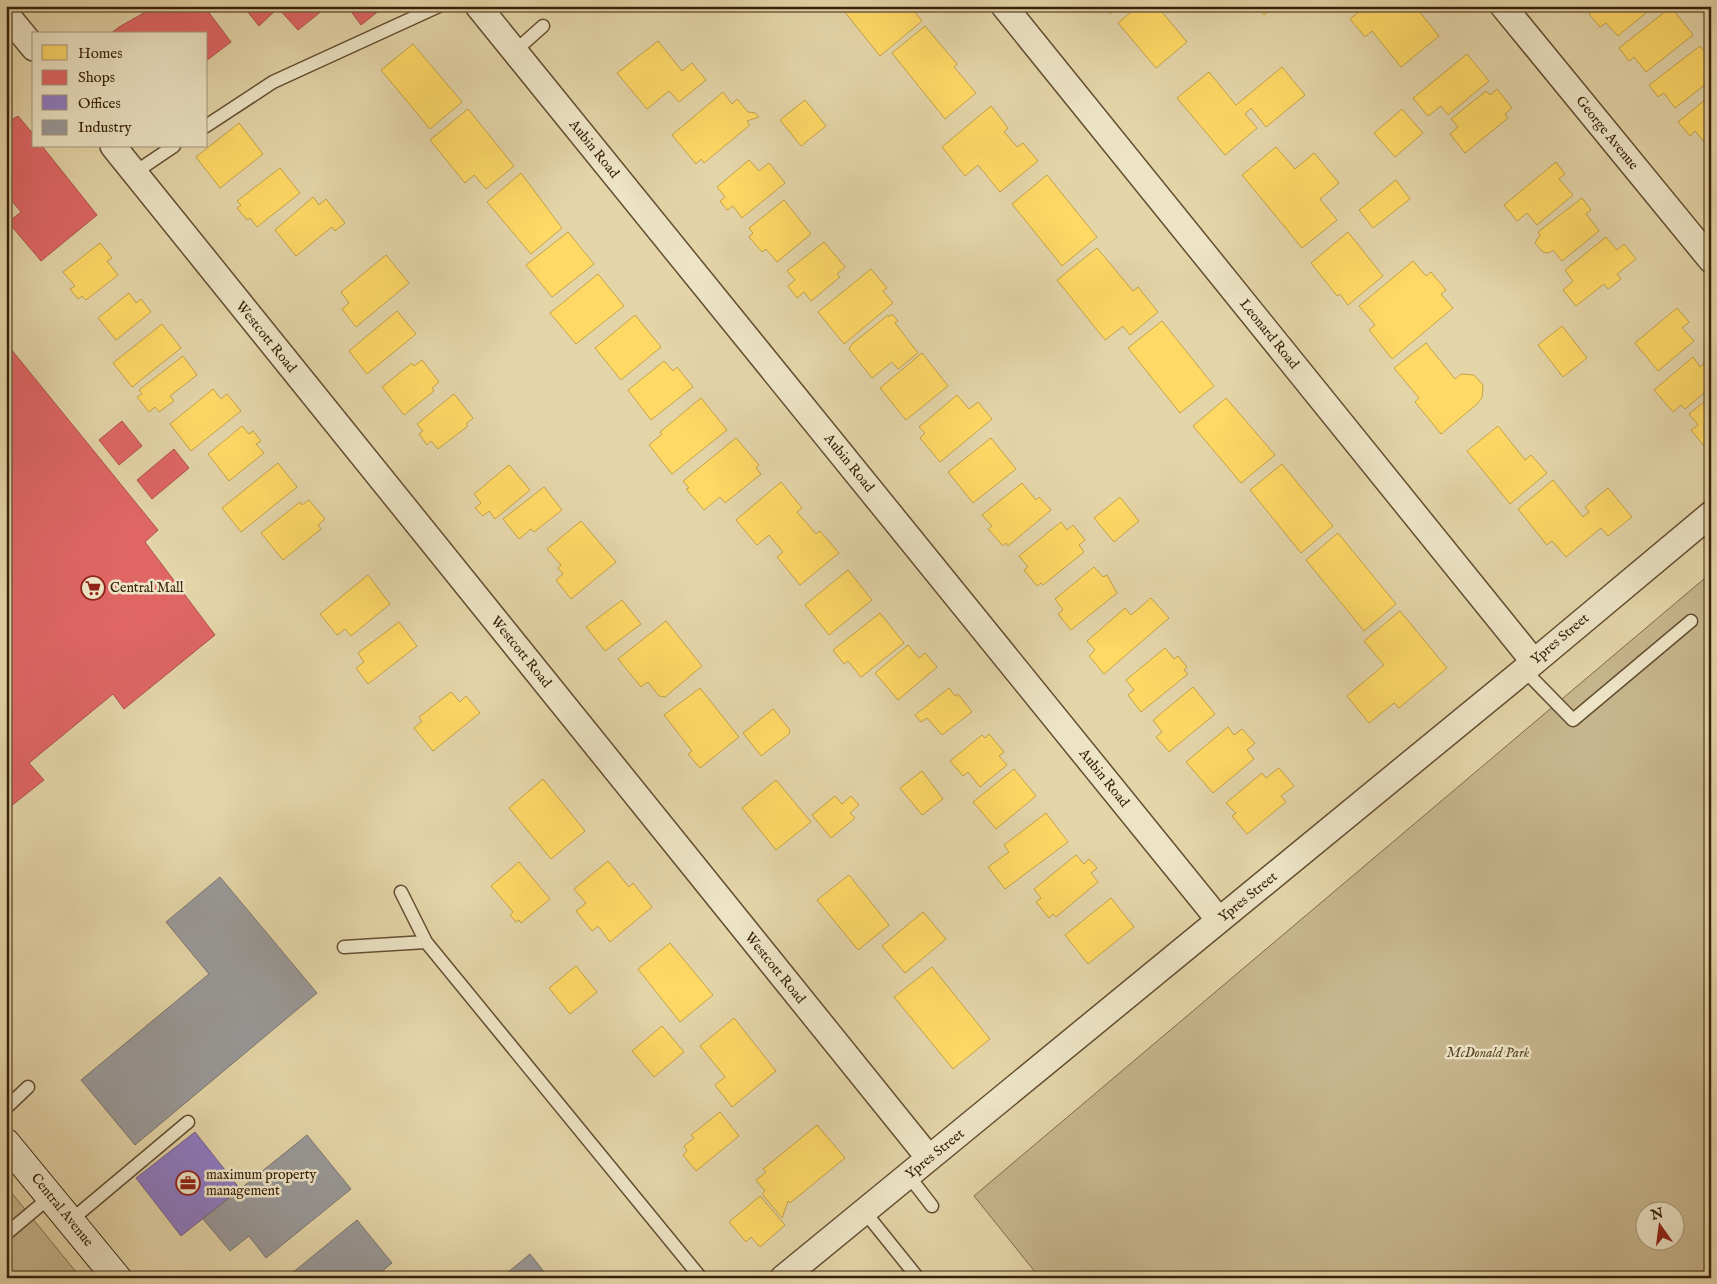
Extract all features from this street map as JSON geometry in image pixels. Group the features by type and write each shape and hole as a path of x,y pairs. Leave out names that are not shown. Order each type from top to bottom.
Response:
{"street":[{"name":"Aubin Road","path":"478,6 1220,920"},
{"name":"Leonard Road","path":"1004,6 1529,666"},
{"name":"George Avenue","path":"1503,6 1711,260"},
{"path":"6,14 32,46"},
{"name":"Westcott Road","path":"115,148 929,1158"},
{"name":"Ypres Street","path":"783,1278 1529,666 1711,514"},
{"name":"Central Avenue","path":"6,1143 117,1278"}],"lane":[{"path":"208,125 273,82 439,6"},
{"path":"514,51 543,26"},
{"path":"134,173 171,148"},
{"path":"1529,666 1573,720 1691,621"},
{"path":"400,892 426,942 701,1278"},
{"path":"344,947 426,942"},
{"path":"6,1108 28,1087"},
{"path":"70,1221 188,1122"},
{"path":"908,1175 932,1206"},
{"path":"6,1234 50,1197"},
{"path":"864,1211 918,1278"}],"green space":[{"name":"McDonald Park","path":"1711,573 1711,1278 1040,1278 974,1196"},
{"path":"6,1186 81,1278 6,1278"}],"building: Homes":[{"path":"840,6 910,6 922,21 880,56"},
{"path":"1104,6 1120,6 1110,14"},
{"path":"1138,6 1157,6 1187,42 1156,68 1118,23"},
{"path":"1256,6 1275,6 1264,15"},
{"path":"1366,6 1415,6 1439,36 1401,67 1372,31 1365,37 1350,19"},
{"path":"1598,6 1653,7 1618,36 1606,23 1600,27 1589,14"},
{"path":"1671,7 1693,35 1646,72 1634,57 1629,61 1619,48"},
{"path":"925,26 957,64 954,67 976,93 945,119 892,53"},
{"path":"658,41 682,71 692,63 706,80 679,102 669,91 647,109 617,73"},
{"path":"413,44 462,102 430,129 381,70"},
{"path":"1700,46 1711,59 1711,70 1708,72 1711,75 1711,80 1675,108 1664,93 1658,97 1649,85"},
{"path":"1467,54 1489,81 1448,115 1441,106 1428,116 1413,98"},
{"path":"1282,67 1305,95 1266,127 1251,108 1245,114 1257,128 1225,155 1177,98 1209,72 1236,105"},
{"path":"1497,89 1512,108 1505,114 1508,118 1465,153 1450,134 1458,127 1451,119 1486,91 1490,95"},
{"path":"723,92 732,104 737,99 748,112 755,113 759,117 747,121 750,125 704,163 701,159 696,164 672,135"},
{"path":"1711,95 1711,140 1706,144 1695,131 1690,136 1678,122"},
{"path":"805,100 826,126 801,146 780,120"},
{"path":"991,106 1008,128 1004,132 1017,147 1023,143 1038,161 1000,192 978,165 965,176 942,147"},
{"path":"468,109 514,166 486,189 474,175 465,183 430,140"},
{"path":"1402,109 1423,133 1395,157 1374,133"},
{"path":"239,123 263,154 220,188 196,157"},
{"path":"1276,147 1295,169 1314,153 1339,183 1320,199 1337,220 1302,248 1242,175"},
{"path":"749,160 759,171 769,163 785,183 742,218 733,206 727,210 720,201 725,197 717,187"},
{"path":"1556,162 1565,174 1559,179 1573,195 1537,225 1527,213 1517,221 1504,205"},
{"path":"280,168 300,193 257,227 250,218 247,220 237,208 241,205 237,201"},
{"path":"521,173 562,228 531,254 487,202"},
{"path":"1047,175 1097,237 1062,266 1012,204"},
{"path":"1396,180 1410,199 1373,228 1359,210"},
{"path":"313,197 319,205 326,199 345,223 335,231 332,227 296,256 275,230"},
{"path":"1582,198 1591,210 1586,214 1599,231 1562,261 1553,250 1549,253 1543,252 1535,243 1540,235 1538,232"},
{"path":"784,200 811,234 777,262 766,249 762,252 749,237 753,233 749,228"},
{"path":"568,232 594,264 552,297 526,265"},
{"path":"1348,232 1383,276 1348,305 1340,294 1337,296 1311,263"},
{"path":"1606,237 1617,250 1624,244 1636,259 1617,274 1621,279 1608,289 1604,284 1576,306 1563,290 1573,281 1565,270"},
{"path":"824,242 845,267 837,274 840,277 811,301 804,292 797,298 788,286 795,280 787,271"},
{"path":"100,243 112,258 107,261 118,275 86,300 82,296 78,299 70,289 75,286 63,272"},
{"path":"1097,248 1133,291 1138,287 1158,312 1130,335 1123,326 1105,340 1057,280"},
{"path":"386,255 409,283 356,327 342,309 349,303 341,292"},
{"path":"1413,261 1426,276 1431,272 1446,290 1441,294 1453,308 1392,359 1369,330 1375,325 1359,306"},
{"path":"871,269 887,288 883,291 893,303 844,344 818,312"},
{"path":"598,274 624,306 576,344 550,313"},
{"path":"129,293 136,303 141,299 151,312 116,340 98,318"},
{"path":"1677,308 1689,322 1682,328 1694,341 1658,371 1635,343"},
{"path":"397,311 416,334 367,374 349,351"},
{"path":"892,314 898,321 895,323 918,353 898,369 892,362 872,378 849,349 852,344 888,315 889,317"},
{"path":"635,315 661,347 621,380 595,348"},
{"path":"1162,321 1214,386 1180,413 1128,348"},
{"path":"162,324 181,348 132,387 113,363"},
{"path":"1562,326 1587,358 1563,377 1538,345"},
{"path":"1426,343 1455,379 1461,374 1474,375 1483,385 1482,398 1476,405 1441,434 1415,402 1419,398 1394,368"},
{"path":"922,353 948,386 906,420 880,388"},
{"path":"183,356 197,375 170,396 174,401 159,412 155,407 149,412 137,397 142,394 139,390"},
{"path":"1693,357 1700,367 1707,361 1711,365 1711,372 1708,374 1711,378 1711,387 1685,409 1681,405 1673,412 1654,390"},
{"path":"422,360 439,382 432,388 434,391 404,415 382,387 412,363 414,366"},
{"path":"664,361 673,371 677,367 693,387 651,420 628,390"},
{"path":"213,389 221,399 227,394 241,411 191,451 170,424"},
{"path":"454,394 473,418 466,424 468,426 438,449 431,441 427,445 419,434 423,431 417,424"},
{"path":"957,395 969,409 978,402 992,419 940,462 920,438 925,433 919,427"},
{"path":"1711,396 1711,449 1708,451 1691,430 1698,425 1689,414"},
{"path":"701,398 727,430 672,474 649,445 662,434 660,432"},
{"path":"1226,398 1275,455 1241,483 1193,426"},
{"path":"242,426 249,434 253,431 261,441 256,444 264,453 229,481 208,454"},
{"path":"1498,426 1525,460 1531,455 1547,473 1510,504 1467,451"},
{"path":"736,438 759,465 756,468 761,474 725,503 720,497 704,510 686,489 689,488 683,481"},
{"path":"991,438 1016,469 973,503 948,472"},
{"path":"278,463 297,487 241,532 222,508"},
{"path":"1282,464 1333,526 1301,553 1250,490"},
{"path":"509,465 530,490 495,519 489,511 483,516 475,508 481,503 474,494"},
{"path":"1553,480 1583,517 1589,512 1585,507 1608,488 1632,517 1608,536 1601,528 1566,557 1552,541 1547,545 1518,509"},
{"path":"781,482 802,508 797,512 816,534 820,531 839,553 800,585 777,557 783,552 769,535 757,545 736,520"},
{"path":"1022,483 1036,500 1039,497 1051,510 1008,546 1006,543 1003,546 988,529 992,526 982,515"},
{"path":"544,487 562,510 534,532 531,529 519,539 503,519"},
{"path":"1120,497 1139,521 1114,542 1094,518"},
{"path":"309,500 325,519 318,525 321,529 283,560 261,533 300,502 302,505"},
{"path":"581,521 616,562 571,599 556,580 563,574 558,568 561,565 547,549"},
{"path":"1061,522 1067,530 1073,525 1085,540 1079,545 1084,552 1043,585 1041,583 1037,586 1024,570 1028,567 1019,556"},
{"path":"1338,533 1396,604 1364,631 1306,560"},
{"path":"1094,567 1103,577 1107,575 1117,593 1071,630 1058,614 1063,610 1055,599"},
{"path":"848,570 872,600 829,635 805,605"},
{"path":"368,575 390,604 351,636 345,629 337,635 320,614"},
{"path":"1151,598 1169,618 1104,674 1089,656 1095,650 1087,641 1125,608 1131,615"},
{"path":"622,600 641,624 605,651 586,627"},
{"path":"1400,611 1447,668 1399,708 1394,703 1369,723 1347,696 1384,665 1364,641"},
{"path":"880,613 904,643 861,677 848,661 844,664 833,650"},
{"path":"666,621 702,666 665,697 659,696 648,682 641,687 618,659"},
{"path":"399,622 417,646 368,684 356,668 364,662 358,653"},
{"path":"908,645 919,658 925,653 937,667 898,700 875,673"},
{"path":"1165,648 1174,659 1178,656 1187,667 1184,670 1188,674 1141,712 1128,695 1134,690 1126,680"},
{"path":"1193,687 1215,714 1169,752 1156,737 1162,732 1153,720"},
{"path":"700,688 739,737 700,768 688,754 692,751 664,715"},
{"path":"949,688 955,696 958,694 972,712 942,735 927,718 921,722 915,715"},
{"path":"451,692 460,702 466,696 480,713 433,751 414,728 422,721 419,717"},
{"path":"773,709 790,730 789,734 761,756 743,733"},
{"path":"1228,727 1234,735 1242,729 1255,743 1247,750 1254,759 1213,793 1186,762"},
{"path":"989,734 1004,752 999,756 1007,765 980,787 968,772 963,776 950,761 982,735 985,738"},
{"path":"1279,768 1294,786 1281,796 1286,802 1247,834 1232,816 1236,813 1226,803 1262,773 1266,778"},
{"path":"1014,769 1036,796 996,829 973,802"},
{"path":"922,771 943,799 922,815 900,788"},
{"path":"543,779 585,831 551,859 509,808"},
{"path":"776,780 811,822 776,850 742,808"},
{"path":"835,796 842,804 851,796 859,805 850,813 855,818 831,838 812,815"},
{"path":"1046,813 1068,842 1005,889 988,867 1009,852 1004,845"},
{"path":"1076,855 1084,864 1089,859 1097,868 1091,873 1098,882 1056,917 1053,914 1049,918 1036,902 1041,898 1034,889"},
{"path":"608,861 629,887 633,883 652,907 610,942 598,926 592,931 576,911 586,903 574,889"},
{"path":"519,862 550,899 521,923 519,920 516,922 510,915 513,912 491,886"},
{"path":"849,875 889,925 858,950 817,900"},
{"path":"1111,898 1134,927 1088,964 1065,935"},
{"path":"923,912 946,939 905,973 882,946"},
{"path":"670,943 713,995 680,1022 638,969"},
{"path":"576,966 597,992 570,1014 549,988"},
{"path":"932,967 990,1039 953,1069 894,997"},
{"path":"734,1018 776,1071 732,1107 715,1085 725,1077 700,1046"},
{"path":"662,1026 684,1052 654,1077 632,1051"},
{"path":"720,1112 739,1136 696,1171 683,1155 687,1151 684,1146 694,1138 691,1135"},
{"path":"817,1125 845,1158 790,1203 788,1201 782,1218 762,1194 765,1191 756,1180 766,1172 763,1169"},
{"path":"760,1196 785,1225 760,1247 751,1237 746,1242 729,1222"}],"building: Shops":[{"path":"156,6 204,6 231,42 208,59 208,32 113,32"},
{"path":"243,6 328,6 298,30 278,8 259,26"},
{"path":"347,6 385,6 361,25"},
{"path":"18,116 32,133 32,148 44,148 97,215 41,261 8,222 21,212 6,194 6,123"},
{"name":"Central Mall","path":"6,343 158,530 145,542 215,635 124,709 113,694 29,763 44,780 6,810"},
{"path":"122,421 142,446 119,465 99,440"},
{"path":"174,449 189,468 152,499 137,480"}],"building: Offices":[{"name":"maximum property management","path":"195,1132 240,1189 181,1236 136,1178"}],"building: Industry":[{"path":"220,877 317,993 135,1145 81,1080 209,974 166,922"},
{"path":"307,1135 351,1189 266,1258 249,1236 230,1251 203,1219"},
{"path":"357,1220 392,1263 374,1278 286,1278"},
{"path":"530,1254 549,1278 501,1278"}],"place":[{"name":"Central Mall","path":"93,588"},
{"name":"maximum property management","path":"188,1183"}]}
